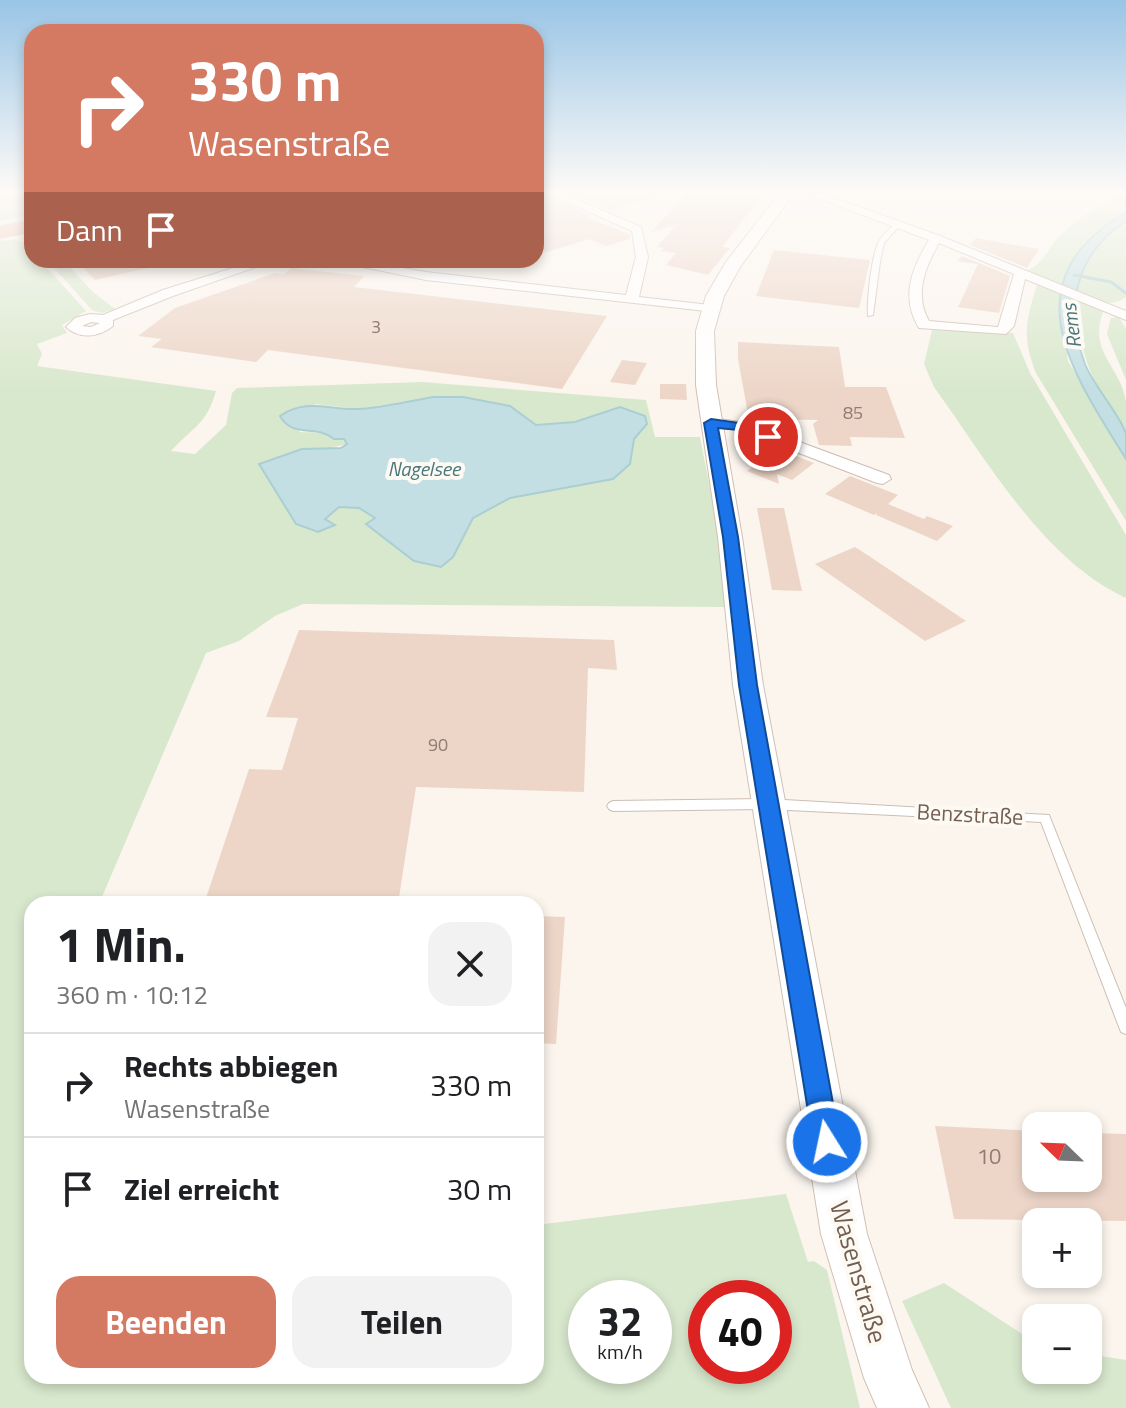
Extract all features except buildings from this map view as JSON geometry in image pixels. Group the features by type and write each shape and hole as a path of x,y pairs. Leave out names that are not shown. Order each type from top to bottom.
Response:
{"street":[{"path":"632,299 642,259"},
{"name":"Wasenstraße","path":"737,259 710,309 705,351 711,423 730,537 748,685 844,1234 889,1378 903,1408"},
{"path":"924,259 916,282 919,319 924,325 1001,331 1007,326 1020,274"},
{"path":"984,259 1126,316"},
{"path":"105,319 181,288 245,268"},
{"path":"380,268 710,309"},
{"path":"711,423 742,426 883,479"}],"lane":[{"path":"870,315 878,259"},
{"path":"613,806 767,804"},
{"name":"Benzstraße","path":"767,804 1045,818 1126,1027"}],"green space":[{"path":"0,259 24,259 24,268 47,268 86,311 62,325 67,333 37,344 42,354 37,366 216,391 198,425 171,451 195,454 226,425 232,393 237,388 422,382 646,400 655,437 700,437 719,535 725,607 303,604 275,616 239,641 206,653 102,896 24,896 24,1384 544,1384 544,1224 786,1194 808,1262 814,1261 827,1270 860,1408 0,1408","holes":["433,397 510,406 536,425 575,422 620,407 645,417 647,425 634,439 630,464 613,479 510,498 473,518 453,557 414,561 367,524 376,518 359,508 339,507 324,519 334,525 296,524 259,465 347,444 331,435 299,432 315,404 358,409"]},
{"path":"1075,259 1061,287 1024,272 1040,261"},
{"path":"1126,259 1126,297 1108,303 1076,294 1087,261"},
{"path":"54,268 70,268 93,292 115,309 102,313 92,310"},
{"path":"1038,282 1060,291 1068,361 1126,459 1126,521 1036,373 1028,348 1027,328"},
{"path":"1075,297 1098,306 1103,312 1099,326 1102,349 1123,389 1126,433 1096,384 1084,354"},
{"path":"1119,317 1126,329 1126,380 1107,334 1111,318"},
{"path":"932,330 1013,333 1030,373 1126,535 1126,598 1096,581 1068,559 1042,534 996,475 934,387 924,364"},
{"path":"944,1283 1022,1334 1022,1384 1102,1384 1102,1356 1126,1360 1126,1408 951,1408 902,1301"}],"water":[{"name":"Rems","path":"1076,259 1089,259 1078,284 1075,323 1085,364 1126,434 1126,459 1071,361 1062,329 1060,298 1069,268"},
{"name":"Nagelsee","path":"433,397 463,397 510,406 536,425 575,422 620,407 645,416 647,424 634,439 630,464 613,479 510,498 473,518 453,557 441,567 414,561 366,524 375,518 359,508 339,507 325,519 335,525 318,532 296,524 259,464 302,449 341,448 347,444 344,439 292,427 280,416 299,407 367,408"}],"waterway":[{"path":"1074,275 1111,282 1126,293"}],"route":[{"path":"768,437 742,426 711,423 730,537 748,685 827,1142"}]}
